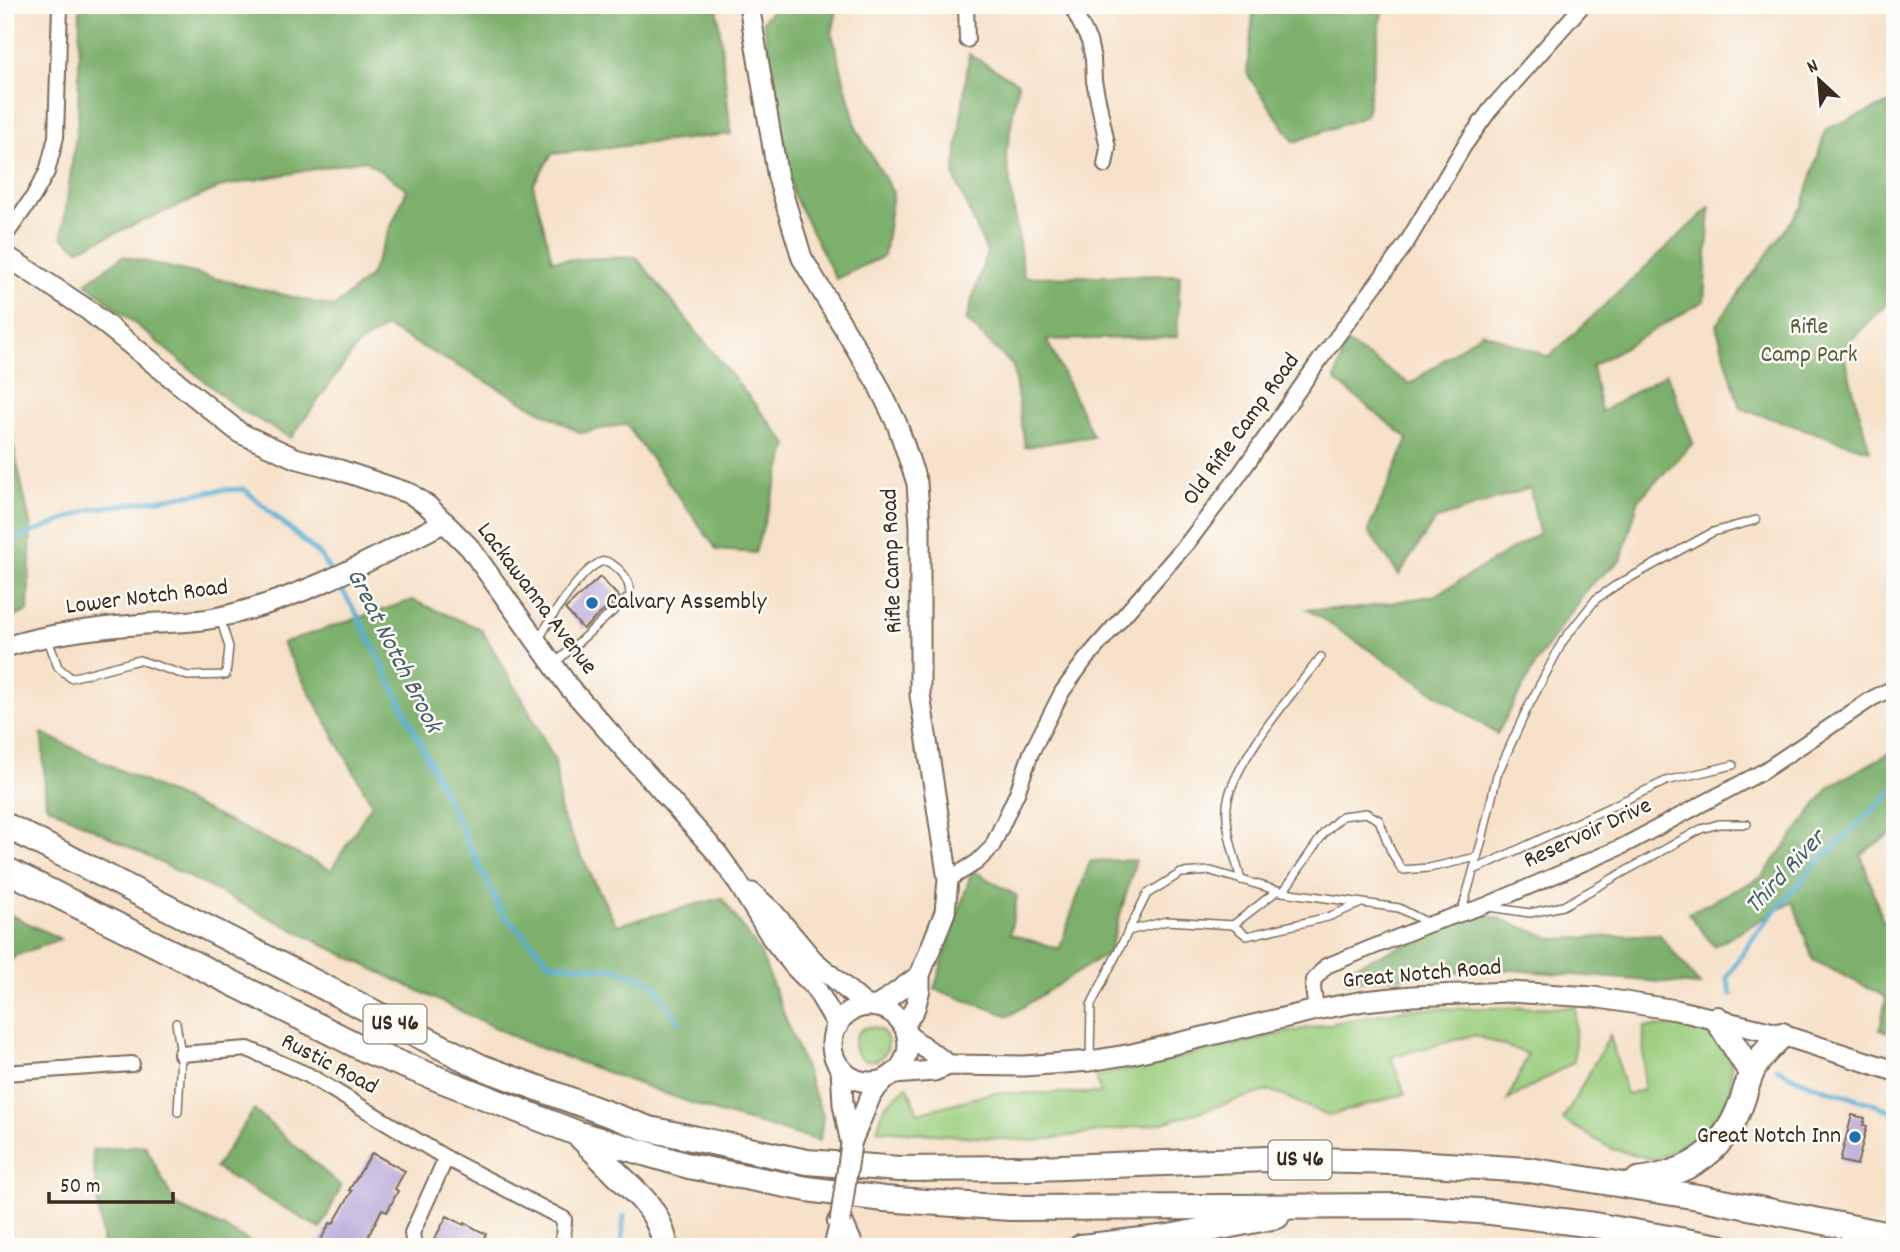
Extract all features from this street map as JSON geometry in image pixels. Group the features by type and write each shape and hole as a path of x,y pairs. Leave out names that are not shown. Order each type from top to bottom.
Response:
{"highway":[{"name":"US 46","path":"5,825 481,1067 649,1129 807,1162 899,1169 1037,1168 1278,1159 1530,1170 1606,1181 1895,1236"},
{"name":"US 46","path":"5,869 370,1052 579,1134 689,1166 807,1189 884,1199 1010,1208 1408,1206 1594,1224 1720,1247"},
{"path":"1717,1019 1751,1072"},
{"path":"1606,1181 1663,1177 1687,1168 1718,1146 1734,1123 1751,1072 1760,1057 1782,1035"},
{"path":"579,1134 643,1197 657,1219 666,1247"},
{"path":"1081,1247 1169,1237 1336,1205"},
{"path":"841,1222 851,1247"}],"street":[{"path":"5,236 47,172 57,137 60,5"},
{"name":"Rifle Camp Road","path":"749,5 778,178 802,258 877,383 901,434 916,483 920,526 920,695 947,880 945,912 920,975 920,989 906,1031"},
{"path":"965,5 967,40"},
{"path":"1071,5 1089,41 1093,59 1094,81 1108,148 1105,165"},
{"name":"Old Rifle Camp Road","path":"947,880 977,862 992,846 1017,793 1031,753 1062,692 1085,660 1189,541 1237,478 1406,244 1464,146 1490,110 1583,5"},
{"name":"Lackawanna Avenue","path":"5,255 88,310 240,433 295,458 411,494 428,506 470,548 587,708 716,853 735,878 772,938 795,967 816,987 838,1026"},
{"name":"Lower Notch Road","path":"5,647 67,632 220,617 306,592 445,522"},
{"name":"Reservoir Drive","path":"1316,1010 1312,988 1321,969 1430,924 1485,906 1620,847 1739,785 1873,698 1895,687"},
{"name":"Lackawanna Avenue","path":"735,878 773,912 813,960 871,1007"},
{"path":"888,1077 864,1082 848,1074 841,1068 833,1052 834,1034 845,1016 855,1010 871,1007 920,975"},
{"name":"Great Notch Road","path":"888,1077 934,1072 949,1065 1024,1066 1090,1060 1132,1054 1316,1010 1412,996 1510,992 1621,1001 1717,1019 1782,1035 1895,1071"},
{"path":"871,1007 892,1013 906,1031 949,1065"},
{"path":"834,1247 841,1222 851,1144 872,1093 906,1057 906,1031"},
{"name":"Rustic Road","path":"181,1054 248,1049 308,1075 446,1158 564,1219 562,1247"},
{"path":"5,1073 132,1064"},
{"path":"841,1068 842,1104 851,1144"},
{"path":"414,1247 412,1233 446,1158"}],"lane":[{"path":"1461,914 1497,775 1563,641 1596,599 1615,586 1713,532 1756,520"},
{"path":"537,641 558,607 597,563 607,561 620,570 629,586 630,596 554,664"},
{"path":"47,637 58,667 71,678 139,660 188,676 226,675 229,648 220,617"},
{"path":"1241,880 1228,825 1228,796 1258,741 1321,657"},
{"path":"1474,870 1665,780 1733,765"},
{"path":"1233,925 1281,891 1324,833 1342,816 1366,813 1379,820 1402,870 1429,869 1477,857"},
{"path":"1485,906 1516,913 1563,906 1701,829 1718,824 1747,824"},
{"path":"1090,1060 1091,1004 1147,894 1181,873 1211,871 1281,891 1399,908 1430,924"},
{"path":"1128,931 1167,921 1233,925 1247,936 1328,917 1361,903"},
{"path":"176,1023 181,1054 178,1112"}],"green space":[{"path":"80,5 717,5 731,134 552,154 533,185 552,260 636,257 788,445 755,553 717,550 626,424 581,433 386,327 358,345 291,438 237,408 86,283 123,256 334,307 370,276 407,189 364,160 223,186 79,249 62,237 78,119"},
{"path":"777,5 838,5 832,34 857,130 893,193 884,256 836,279 793,194 763,20"},
{"path":"1254,5 1383,5 1366,116 1294,142 1247,74"},
{"path":"969,54 1018,83 1006,155 1024,277 1180,275 1177,337 1047,340 1093,436 1025,447 1013,366 966,320 987,252 954,176"},
{"name":"Rifle Camp Park","path":"1895,101 1895,296 1842,349 1870,451 1740,408 1716,325 1803,205 1826,129"},
{"path":"1710,207 1704,301 1592,366 1601,412 1667,373 1693,443 1639,499 1621,560 1590,585 1539,658 1497,734 1307,609 1355,609 1436,595 1539,533 1530,488 1435,520 1399,575 1368,531 1408,439 1335,380 1346,342 1410,384 1482,332 1549,357"},
{"path":"5,407 31,528 28,611 5,621"},
{"path":"412,600 481,629 555,761 561,815 616,925 722,898 760,952 823,1116 820,1141 716,1112 529,1044 342,954 46,805 42,733 331,870 372,804 282,643"},
{"path":"1895,750 1895,831 1861,854 1882,919 1895,930 1895,1034 1880,1030 1886,997 1813,960 1793,902 1714,946 1688,913 1762,877 1830,786"},
{"path":"1136,860 1109,952 1009,1016 934,989 972,870 1017,896 1010,934 1059,949 1090,861"},
{"path":"5,912 60,939 15,956 5,969"},
{"path":"1483,913 1555,939 1659,934 1700,985 1500,969 1346,982 1343,970"},
{"path":"1576,1007 1574,1062 1508,1100 1528,1054 1474,1035 1391,1057 1405,1094 1328,1116 1270,1090 1163,1123 1034,1141 877,1130 884,1107 907,1086 918,1113 992,1093 1101,1093 1096,1077 1303,1029 1408,1009"},
{"path":"1699,1025 1731,1055 1731,1085 1717,1116 1689,1141 1657,1160 1612,1149 1563,1120 1610,1035 1626,1094 1643,1090 1644,1027"},
{"path":"871,1027 883,1032 888,1044 883,1056 871,1061 859,1056 854,1044 859,1032"},
{"path":"254,1110 341,1186 321,1229 215,1168"},
{"path":"145,1145 176,1206 259,1247 103,1247 92,1150"}],"building":[{"name":"Calvary Assembly","path":"600,577 619,597 583,629 565,609"},
{"name":"Great Notch Inn","path":"1852,1115 1865,1118 1863,1125 1867,1126 1857,1165 1840,1161"},
{"path":"372,1153 405,1171 395,1189 398,1191 387,1212 382,1209 363,1247 326,1247 319,1243 330,1223 333,1224 352,1191 349,1190"},
{"path":"447,1216 486,1234 484,1237 502,1247 430,1247"}],"waterway":[{"name":"Great Notch Brook","path":"5,586 13,540 92,509 244,489 321,556 331,573"},
{"name":"Great Notch Brook","path":"337,582 358,616 502,913 551,963 620,970 655,984 678,1022"},
{"name":"Third River","path":"1731,995 1727,977 1756,933 1813,867 1895,789"},
{"name":"Third River","path":"1777,1068 1819,1087 1895,1112"},
{"name":"Great Notch Brook","path":"621,1247 624,1216"}],"place":[{"name":"Calvary Assembly","path":"592,603"},
{"name":"Great Notch Inn","path":"1855,1137"}]}
